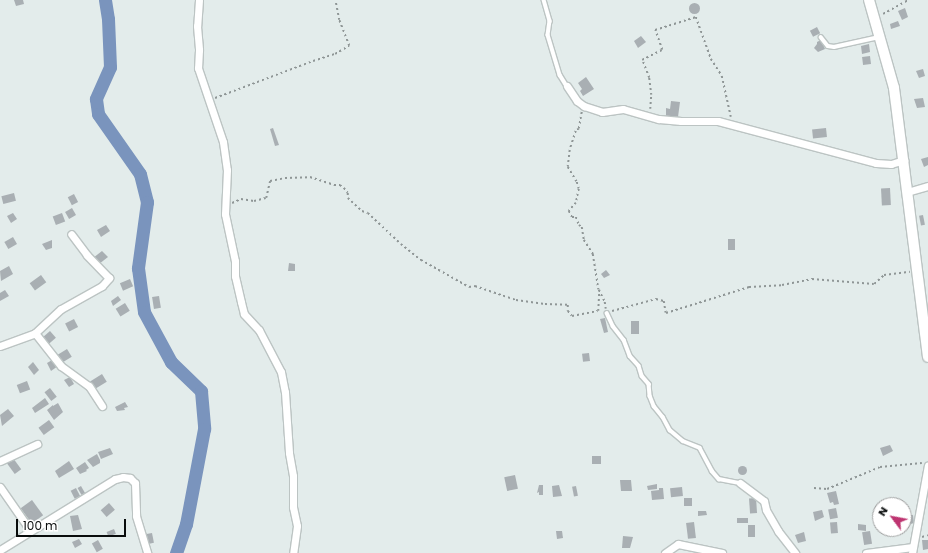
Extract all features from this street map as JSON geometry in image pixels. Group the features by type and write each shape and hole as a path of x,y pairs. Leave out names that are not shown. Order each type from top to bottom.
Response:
{"street":[{"path":"199,0 197,26 199,50 198,68 223,142 227,170 226,221 230,232 235,261 235,276 244,314 259,330 281,372 285,392 289,454 293,476 293,507 297,526 293,553"},
{"path":"869,0 894,88 928,357"},
{"path":"567,86 577,101 584,106 602,112 623,109 681,122 718,121 876,163 891,164 904,160"},
{"path":"907,192 928,186"},
{"path":"0,346 35,333 61,309 102,286 109,278 87,255 72,234"},
{"path":"35,333 61,366 90,386 102,406"},
{"path":"0,461 37,444"},
{"path":"866,553 913,550 928,464"},
{"path":"2,551 30,530 84,500 115,479 123,477 130,478 135,483 136,516 147,553"},
{"path":"740,483 764,501 766,510 778,531 795,553"},
{"path":"0,487 30,530"},
{"path":"665,553 678,544 722,553"}],"lane":[{"path":"544,0 550,21 548,35 560,75 567,86"},
{"path":"821,37 828,46 834,47 849,42 879,37"},
{"path":"606,313 613,326 624,340 630,356 639,366 642,376 649,384 650,396 654,406 663,417 670,430 683,440 700,448 712,471 719,479 740,483"}],"path":[{"path":"210,101 335,54 349,46 339,20 335,0"},
{"path":"874,19 908,0"},
{"path":"649,116 651,95 649,78 642,60 662,50 655,30 696,17 711,59 722,76 729,100 732,125"},
{"path":"584,106 579,129 576,131 570,150 568,167 577,182 579,189 576,203 569,210 572,218 576,218 579,225 582,227 584,240 593,254 599,290 605,302 606,313 656,299 664,301 666,313 749,288 782,285 812,279 874,284 884,275 917,271"},
{"path":"226,205 241,199 254,201 266,198 270,181 285,178 310,177 334,185 340,185 348,193 348,198 362,211 368,213 421,260 469,287 475,286 516,300 545,304 568,305 568,311 572,316 598,311 597,297 599,290"},
{"path":"814,488 827,489 880,467 928,464"}],"building":[{"path":"14,0 23,0 24,4 16,6"},
{"path":"692,3 696,3 698,4 698,12 692,13 689,10 689,6"},
{"path":"905,8 908,17 902,20 898,11"},
{"path":"898,21 900,26 891,29 890,24"},
{"path":"817,27 820,33 813,37 810,31"},
{"path":"641,36 646,42 638,48 634,41"},
{"path":"821,40 825,49 818,52 814,48 817,42"},
{"path":"869,44 870,52 862,54 861,46"},
{"path":"870,56 871,64 863,65 862,57"},
{"path":"923,69 925,76 919,78 916,71"},
{"path":"586,77 594,89 583,96 580,91 582,89 578,83"},
{"path":"923,98 925,107 917,108 914,99"},
{"path":"671,101 680,102 678,117 666,116 666,108 670,109"},
{"path":"273,128 279,145 275,146 270,129"},
{"path":"826,128 827,137 813,138 812,129"},
{"path":"928,157 928,165 924,167 921,159"},
{"path":"881,188 890,188 891,205 882,205"},
{"path":"14,193 16,201 3,204 1,196"},
{"path":"74,194 78,202 72,205 68,197"},
{"path":"72,208 76,215 69,219 65,212"},
{"path":"13,213 17,219 11,223 7,216"},
{"path":"62,213 65,221 56,225 53,217"},
{"path":"923,215 925,225 921,226 919,216"},
{"path":"106,225 110,231 101,237 97,230"},
{"path":"13,237 17,244 8,249 4,242"},
{"path":"728,239 735,239 735,250 728,250"},
{"path":"52,240 52,248 46,250 42,244"},
{"path":"102,251 108,257 99,264 93,258"},
{"path":"289,263 295,264 295,271 288,271"},
{"path":"9,266 13,274 1,281 0,271"},
{"path":"606,270 610,275 604,278 601,274"},
{"path":"41,275 46,282 35,291 30,283"},
{"path":"130,279 133,286 123,291 120,283"},
{"path":"5,290 9,296 0,301 0,293"},
{"path":"118,296 121,300 113,306 111,301"},
{"path":"159,296 161,308 154,309 152,297"},
{"path":"125,303 130,311 120,316 116,309"},
{"path":"605,318 608,332 604,333 600,319"},
{"path":"74,319 78,327 69,332 65,324"},
{"path":"631,321 639,321 639,334 631,334"},
{"path":"50,331 56,338 48,345 42,338"},
{"path":"67,349 72,357 62,363 57,355"},
{"path":"589,353 590,361 583,362 582,354"},
{"path":"54,359 58,366 51,371 47,363"},
{"path":"33,362 39,370 34,375 28,367"},
{"path":"102,374 107,382 95,389 90,381"},
{"path":"70,377 74,384 69,387 64,380"},
{"path":"27,381 30,389 20,393 17,385"},
{"path":"50,388 57,397 51,401 44,392"},
{"path":"45,398 49,404 35,413 32,408"},
{"path":"125,402 128,407 124,408 125,410 117,411 115,407"},
{"path":"58,403 63,412 54,420 47,410"},
{"path":"8,409 14,416 2,426 0,415"},
{"path":"49,420 54,427 44,435 38,428"},
{"path":"890,445 893,451 883,456 880,448"},
{"path":"110,448 113,454 101,459 98,452"},
{"path":"97,454 100,463 93,467 87,460"},
{"path":"592,456 601,456 601,464 592,464"},
{"path":"13,458 21,469 15,474 7,463"},
{"path":"69,461 74,469 59,478 55,471"},
{"path":"85,462 89,468 86,470 87,471 80,474 76,468"},
{"path":"740,466 744,466 746,470 744,474 740,474 738,472 738,468"},
{"path":"515,475 518,489 507,491 504,477"},
{"path":"620,480 631,480 632,491 621,491"},
{"path":"657,484 657,489 648,490 647,486"},
{"path":"539,485 543,485 543,495 539,495 539,492 537,493"},
{"path":"559,485 562,496 553,497 552,486"},
{"path":"81,486 85,493 82,495 78,488"},
{"path":"576,486 578,496 574,497 572,487"},
{"path":"682,487 683,496 671,497 670,488"},
{"path":"76,488 80,496 75,499 71,491"},
{"path":"659,488 663,488 664,499 652,500 651,491 659,490"},
{"path":"836,491 839,504 834,505 833,502 830,503 827,493"},
{"path":"684,498 692,498 692,506 684,506"},
{"path":"749,498 756,498 757,513 750,513"},
{"path":"32,500 43,515 32,524 21,508"},
{"path":"109,503 115,510 107,517 101,510"},
{"path":"836,508 838,518 830,519 828,510"},
{"path":"822,510 824,517 815,521 813,512"},
{"path":"698,511 706,511 707,515 698,516"},
{"path":"78,515 82,529 73,531 70,516"},
{"path":"912,515 914,523 912,524"},
{"path":"737,518 748,518 748,523 737,523"},
{"path":"694,522 696,538 688,539 686,523"},
{"path":"837,522 838,533 831,534 830,523"},
{"path":"858,524 866,525 866,531 858,530"},
{"path":"748,525 755,525 755,537 748,537"},
{"path":"114,529 116,534 108,537 107,532"},
{"path":"556,531 562,531 563,538 557,539"},
{"path":"870,531 872,544 864,545 862,532"},
{"path":"804,532 806,541 798,543 795,535"},
{"path":"152,533 154,543 147,544 145,534"},
{"path":"623,536 633,537 630,548 622,548"},
{"path":"79,539 82,544 75,548 72,542"},
{"path":"98,540 103,549 97,552 92,543"},
{"path":"922,540 928,540 928,549 923,550"}],"waterway":[{"path":"105,0 108,19 110,67 96,99 98,114 140,174 147,202 138,268 144,312 171,362 201,391 204,429 186,524 176,553"}]}
